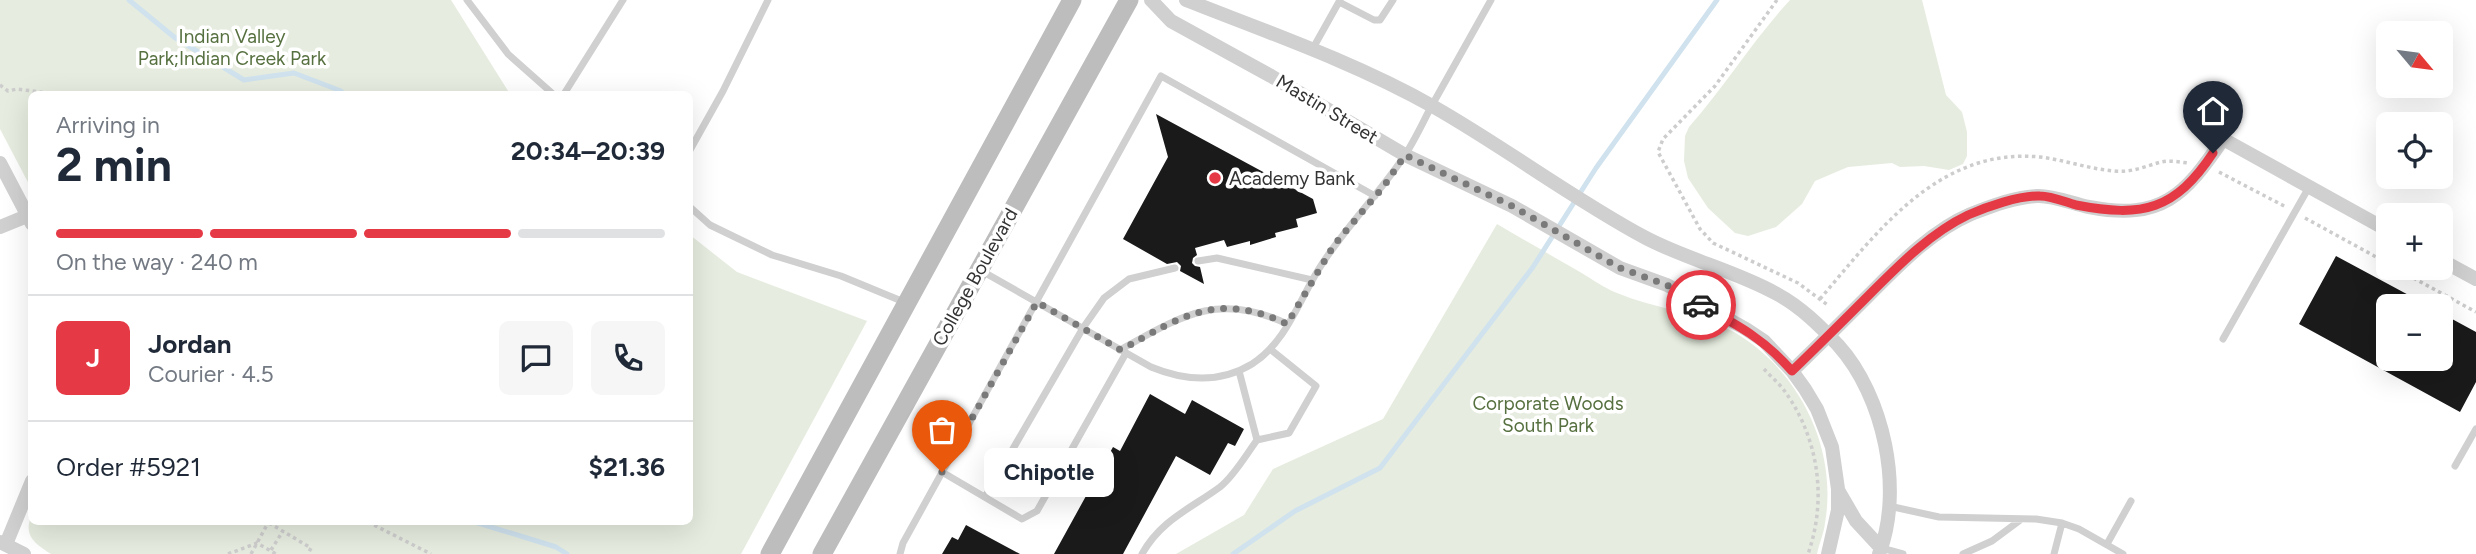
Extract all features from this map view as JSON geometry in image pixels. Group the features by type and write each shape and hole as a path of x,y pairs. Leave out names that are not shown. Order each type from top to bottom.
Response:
{"main road":[{"path":"770,554 1072,0"},
{"name":"College Boulevard","path":"822,554 1129,0"}],"street":[{"name":"Mastin Street","path":"1151,0 1171,21 1405,155 1512,206 1620,268 1667,285 1764,341 1792,371 1817,409 1832,447 1838,489"},
{"name":"Mastin Street","path":"1186,0 1312,50 1432,106 1670,250 1736,275 1778,294 1798,307 1828,335 1853,366 1876,410 1887,457 1889,506 1880,551"},
{"path":"1792,371 1897,267 1937,233 1967,216 2001,203 2039,195 2106,210 2137,210 2168,202 2197,176 2223,139 2376,224"},
{"path":"0,163 28,218"},
{"path":"0,226 28,220"},
{"path":"2453,267 2476,279"},
{"path":"1838,489 1856,521 1880,551"},
{"path":"1828,554 1838,510 1838,489"},
{"path":"24,554 3,543 28,490"}],"lane":[{"path":"467,0 508,54 550,91"},
{"path":"566,91 623,0"},
{"path":"693,145 768,0"},
{"path":"1312,50 1340,1 1374,20 1380,20 1393,0"},
{"path":"979,269 1123,352 1174,377 1221,377 1239,371 1270,349 1334,245 1405,155 1491,0"},
{"path":"900,554 903,542 1161,76 1375,196"},
{"path":"2223,339 2309,187"},
{"path":"693,210 710,225 772,255 841,276 908,303"},
{"path":"1198,261 1217,258 1312,280"},
{"path":"985,497 1083,328 1104,298 1129,279 1175,268"},
{"path":"942,472 1022,519 1037,511 1123,352 1172,321 1207,310 1235,307 1266,314 1287,324"},
{"path":"1142,554 1148,543 1175,515 1222,485 1257,440 1289,433 1317,386 1270,349"},
{"path":"1239,371 1257,440"},
{"path":"2455,466 2476,429"},
{"path":"2107,544 2131,501"},
{"path":"1889,506 1939,517 2036,519 2062,523 2079,529 2123,554"},
{"path":"1963,554 1992,541 2020,520"},
{"path":"2054,554 2062,523"},
{"path":"1880,551 1903,554"}],"path":[{"path":"1777,0 1715,86 1663,139 1658,152 1700,229 1713,243 1798,283 1829,306"},
{"path":"0,85 8,91 32,91"},
{"path":"2295,212 2376,257"},
{"path":"2417,280 2476,313"},
{"path":"1764,369 1786,393 1805,427 1816,459 1819,495 1816,532 1808,554"},
{"path":"251,554 267,525"},
{"path":"274,525 311,548 308,554"},
{"path":"374,525 431,554"},
{"path":"271,551 283,531"},
{"path":"257,543 276,554"},
{"path":"228,554 257,543"}],"green space":[{"name":"Indian Valley Park;Indian Creek Park","path":"0,0 451,0 508,91 28,91 28,182 0,129"},
{"path":"1790,0 1922,0 1946,95 1962,112 1967,132 1967,156 1963,164 1949,170 1924,166 1900,167 1892,163 1848,167 1815,181 1802,204 1776,227 1748,236 1735,233 1708,208 1688,178 1684,161 1685,136 1689,127"},
{"name":"Corporate Woods South Park","path":"1497,224 1612,291 1706,320 1734,332 1757,348 1777,367 1795,389 1809,414 1825,467 1825,523 1817,554 1176,554 1244,515 1273,469 1383,419"},
{"path":"693,237 737,272 867,321 741,554 51,554 32,539 29,525 693,525"}],"building":[{"name":"Academy Bank","path":"1156,114 1313,199 1317,213 1296,219 1298,227 1275,233 1276,237 1250,245 1250,241 1227,247 1224,240 1195,248 1197,255 1192,263 1200,267 1204,284 1180,271 1181,266 1177,262 1167,264 1123,239 1168,157"},
{"path":"2336,256 2376,278 2376,280 2407,294 2376,294 2376,366 2299,324"},
{"path":"2453,320 2476,332 2476,382 2460,412 2385,371 2453,371"},
{"path":"1150,394 1185,414 1192,400 1244,429 1235,446 1228,443 1210,475 1176,456 1123,554 1054,554 1113,447 1120,451"},
{"path":"966,525 1020,554 942,554 952,537 958,540"}],"waterway":[{"path":"129,0 174,37 244,80 294,73 341,91"},
{"path":"1233,554 1295,511 1380,468 1533,267 1596,168 1717,0"},
{"path":"485,525 556,547 567,554"}],"way so far":[{"path":"942,472 1037,302 1121,350 1172,321 1207,310 1235,307 1266,314 1287,324 1334,245 1384,186 1405,155 1512,206 1620,268 1667,285 1701,305"}],"place":[{"name":"Academy Bank","path":"1215,178"},
{"name":"Chipotle","path":"942,472"}],"route":[{"path":"1701,305 1764,341 1792,371 1897,267 1937,233 1967,216 2001,203 2039,195 2106,210 2137,210 2153,206 2168,202 2197,176 2213,153"}]}
